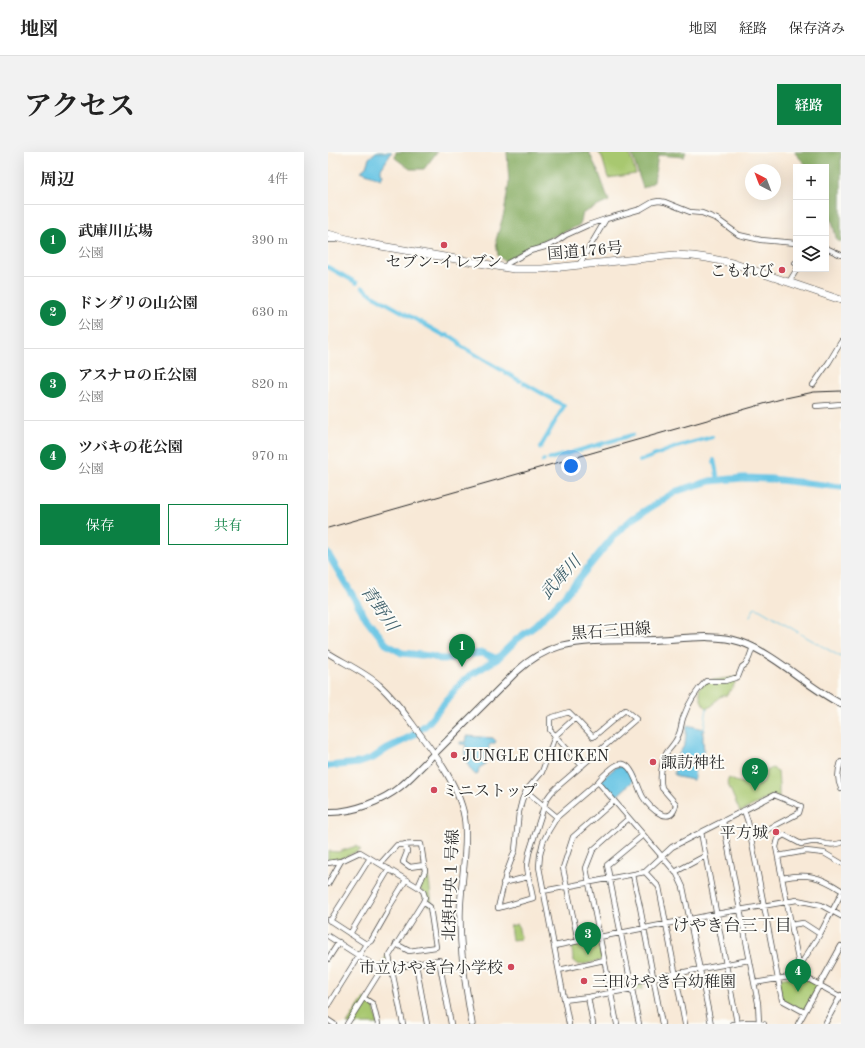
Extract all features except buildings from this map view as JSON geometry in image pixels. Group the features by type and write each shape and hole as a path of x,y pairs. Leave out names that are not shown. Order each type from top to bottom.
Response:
{"highway":[{"name":"国道176号","path":"328,234 381,246 505,268 528,269 675,255 693,256 732,263 841,300"}],"main road":[{"name":"黒石三田線","path":"328,812 344,811 370,804 401,786 433,751 528,661 541,654 569,644 602,641 712,637 740,642 754,647 831,699 841,704"}],"street":[{"path":"505,268 508,263 530,251 545,247 566,235 606,219 641,209 653,202 659,201 690,212 702,213 717,219 739,235 761,240 793,243"},
{"path":"579,265 606,219"},
{"path":"328,240 336,240 339,237"},
{"path":"829,249 841,255"},
{"path":"789,282 795,272"},
{"path":"813,384 841,342"},
{"path":"816,406 841,404"},
{"path":"569,1024 539,867 543,842 557,817 616,765 628,766 633,772 644,799 654,810 669,816 674,813 676,804 661,785 662,768 666,754 678,738 683,718 691,699 706,681 725,681 738,677 754,647"},
{"name":"北摂中央１号線","path":"328,653 379,685 401,708 433,751 458,796 463,810 466,836 460,915 460,937 463,970 472,1024"},
{"path":"575,718 555,736 542,772 526,791 522,800 519,812 515,850 503,883 498,908 533,898 528,877 527,865 529,853 546,800 551,793 636,719 625,710 593,737 575,718 569,712 550,718 550,730 555,736 582,766"},
{"path":"841,762 838,782 841,788"},
{"path":"598,782 675,872 683,887 711,1024"},
{"path":"526,791 557,817"},
{"path":"543,891 645,872 672,847 774,795 802,806 799,813 751,838"},
{"path":"578,941 563,868 573,837 614,801"},
{"path":"744,810 748,822 782,1000 804,1012"},
{"path":"617,1024 586,868 593,850 629,818"},
{"path":"701,832 726,964 735,1024 762,1023 723,821"},
{"path":"639,1024 607,865 644,835"},
{"path":"801,975 776,847 778,839 784,835 801,844 810,842 828,845 841,843"},
{"path":"406,844 407,852 403,862 410,867 424,865"},
{"path":"380,864 397,845 421,844 425,871 418,887"},
{"path":"778,856 806,851 824,853 841,863"},
{"path":"328,863 341,861 360,852 418,887 425,897 389,956 403,1024"},
{"path":"675,872 705,856"},
{"path":"366,944 329,921 370,858"},
{"path":"328,884 341,861"},
{"path":"350,934 389,869"},
{"path":"645,872 659,887 685,1024"},
{"path":"633,875 662,1024"},
{"path":"782,878 796,875 812,876 828,882 841,890"},
{"path":"503,883 528,877"},
{"path":"328,1005 366,944 371,941 406,880"},
{"path":"799,967 820,934 841,894"},
{"path":"554,946 787,901 797,900 821,905 841,916"},
{"path":"396,944 409,951 436,946 430,907 423,902"},
{"path":"791,925 803,924 820,934"},
{"path":"328,936 381,970 439,960 451,1024"},
{"path":"328,959 339,942"},
{"path":"798,1024 841,946"},
{"path":"559,970 604,960"},
{"path":"631,982 749,960"},
{"path":"416,964 427,1024"},
{"path":"347,1024 381,970"},
{"path":"754,983 801,975 841,996 825,1024"},
{"path":"564,1000 632,989"},
{"path":"588,997 593,1024"},
{"path":"364,998 373,1004 378,1024"},
{"path":"328,1020 334,1024"}],"green space":[{"path":"396,152 437,152 424,169 410,169 395,158"},
{"path":"507,152 589,152 609,201 583,213 580,225 523,250 505,261 498,256 496,240 504,213 509,182"},
{"path":"598,152 629,152 636,174 608,178 602,157"},
{"path":"631,152 686,152 684,157 658,155 654,182 643,188"},
{"path":"794,152 841,152 841,242 837,241 829,214 829,164 805,164"},
{"path":"738,677 727,695 718,698 712,706 707,708 703,704 699,688 706,681"},
{"path":"772,768 778,771 779,797 774,795 740,812 727,782 729,778 757,786 763,783 765,772"},
{"path":"356,846 361,850 340,859 328,861 328,851 338,852"},
{"path":"426,872 428,873 432,905 430,906 424,902 426,897 419,887"},
{"path":"518,924 521,939 512,940 510,926"},
{"path":"599,937 604,960 579,965 573,960 572,949 578,941"},
{"path":"387,955 389,956 392,968 378,968"},
{"path":"801,975 819,985 804,1012 782,1000 778,979"},
{"path":"642,979 643,989 633,991 631,984"},
{"path":"364,998 373,1004 378,1024 347,1024"}],"water":[{"path":"376,152 392,152 381,169 383,175 381,179 361,171 366,167 369,158"},
{"path":"687,725 704,729 704,731 701,732 703,733 704,751 696,763 695,778 693,780 678,777 674,774 676,759 685,744"},
{"path":"467,736 493,738 496,741 495,743 489,745 489,756 487,761 479,768 478,774 476,775 470,769 466,760 466,745 460,744 460,742 466,742"},
{"path":"621,766 628,769 634,780 616,797 601,782 602,779 616,767"}],"waterway":[{"path":"328,267 357,283"},
{"path":"362,287 374,296 445,336 449,336"},
{"path":"452,337 458,341 461,346 520,381"},
{"path":"524,383 564,406 540,448"},
{"path":"549,459 632,435"},
{"path":"640,461 676,447 712,437"},
{"path":"714,460 718,480"},
{"name":"武庫川","path":"328,766 359,763 373,758 388,748 412,736 428,723 461,683 472,674 497,659 516,640 535,626 559,602 622,528 632,519 677,491 710,481 743,478 771,479 841,487"},
{"name":"青野川","path":"328,554 366,618 386,644 402,653 430,656 440,659 483,653 497,659"},
{"path":"750,617 755,607 798,632"},
{"path":"801,634 841,657"},
{"path":"704,729 707,708"}],"railway":[{"path":"328,528 781,399 814,392 841,391"}],"place":[{"name":"セブン-イレブン","path":"444,245"},
{"name":"こもれび","path":"782,270"},
{"name":"武庫川広場","path":"462,667"},
{"name":"JUNGLE CHICKEN","path":"454,755"},
{"name":"諏訪神社","path":"653,762"},
{"name":"ミニストップ","path":"434,790"},
{"name":"ドングリの山公園","path":"755,791"},
{"name":"平方城","path":"776,832"},
{"name":"アスナロの丘公園","path":"588,955"},
{"name":"市立けやき台小学校","path":"511,967"},
{"name":"三田けやき台幼稚園","path":"584,981"},
{"name":"ツバキの花公園","path":"798,992"}],"district":[{"name":"けやき台三丁目","path":"732,925"}]}
